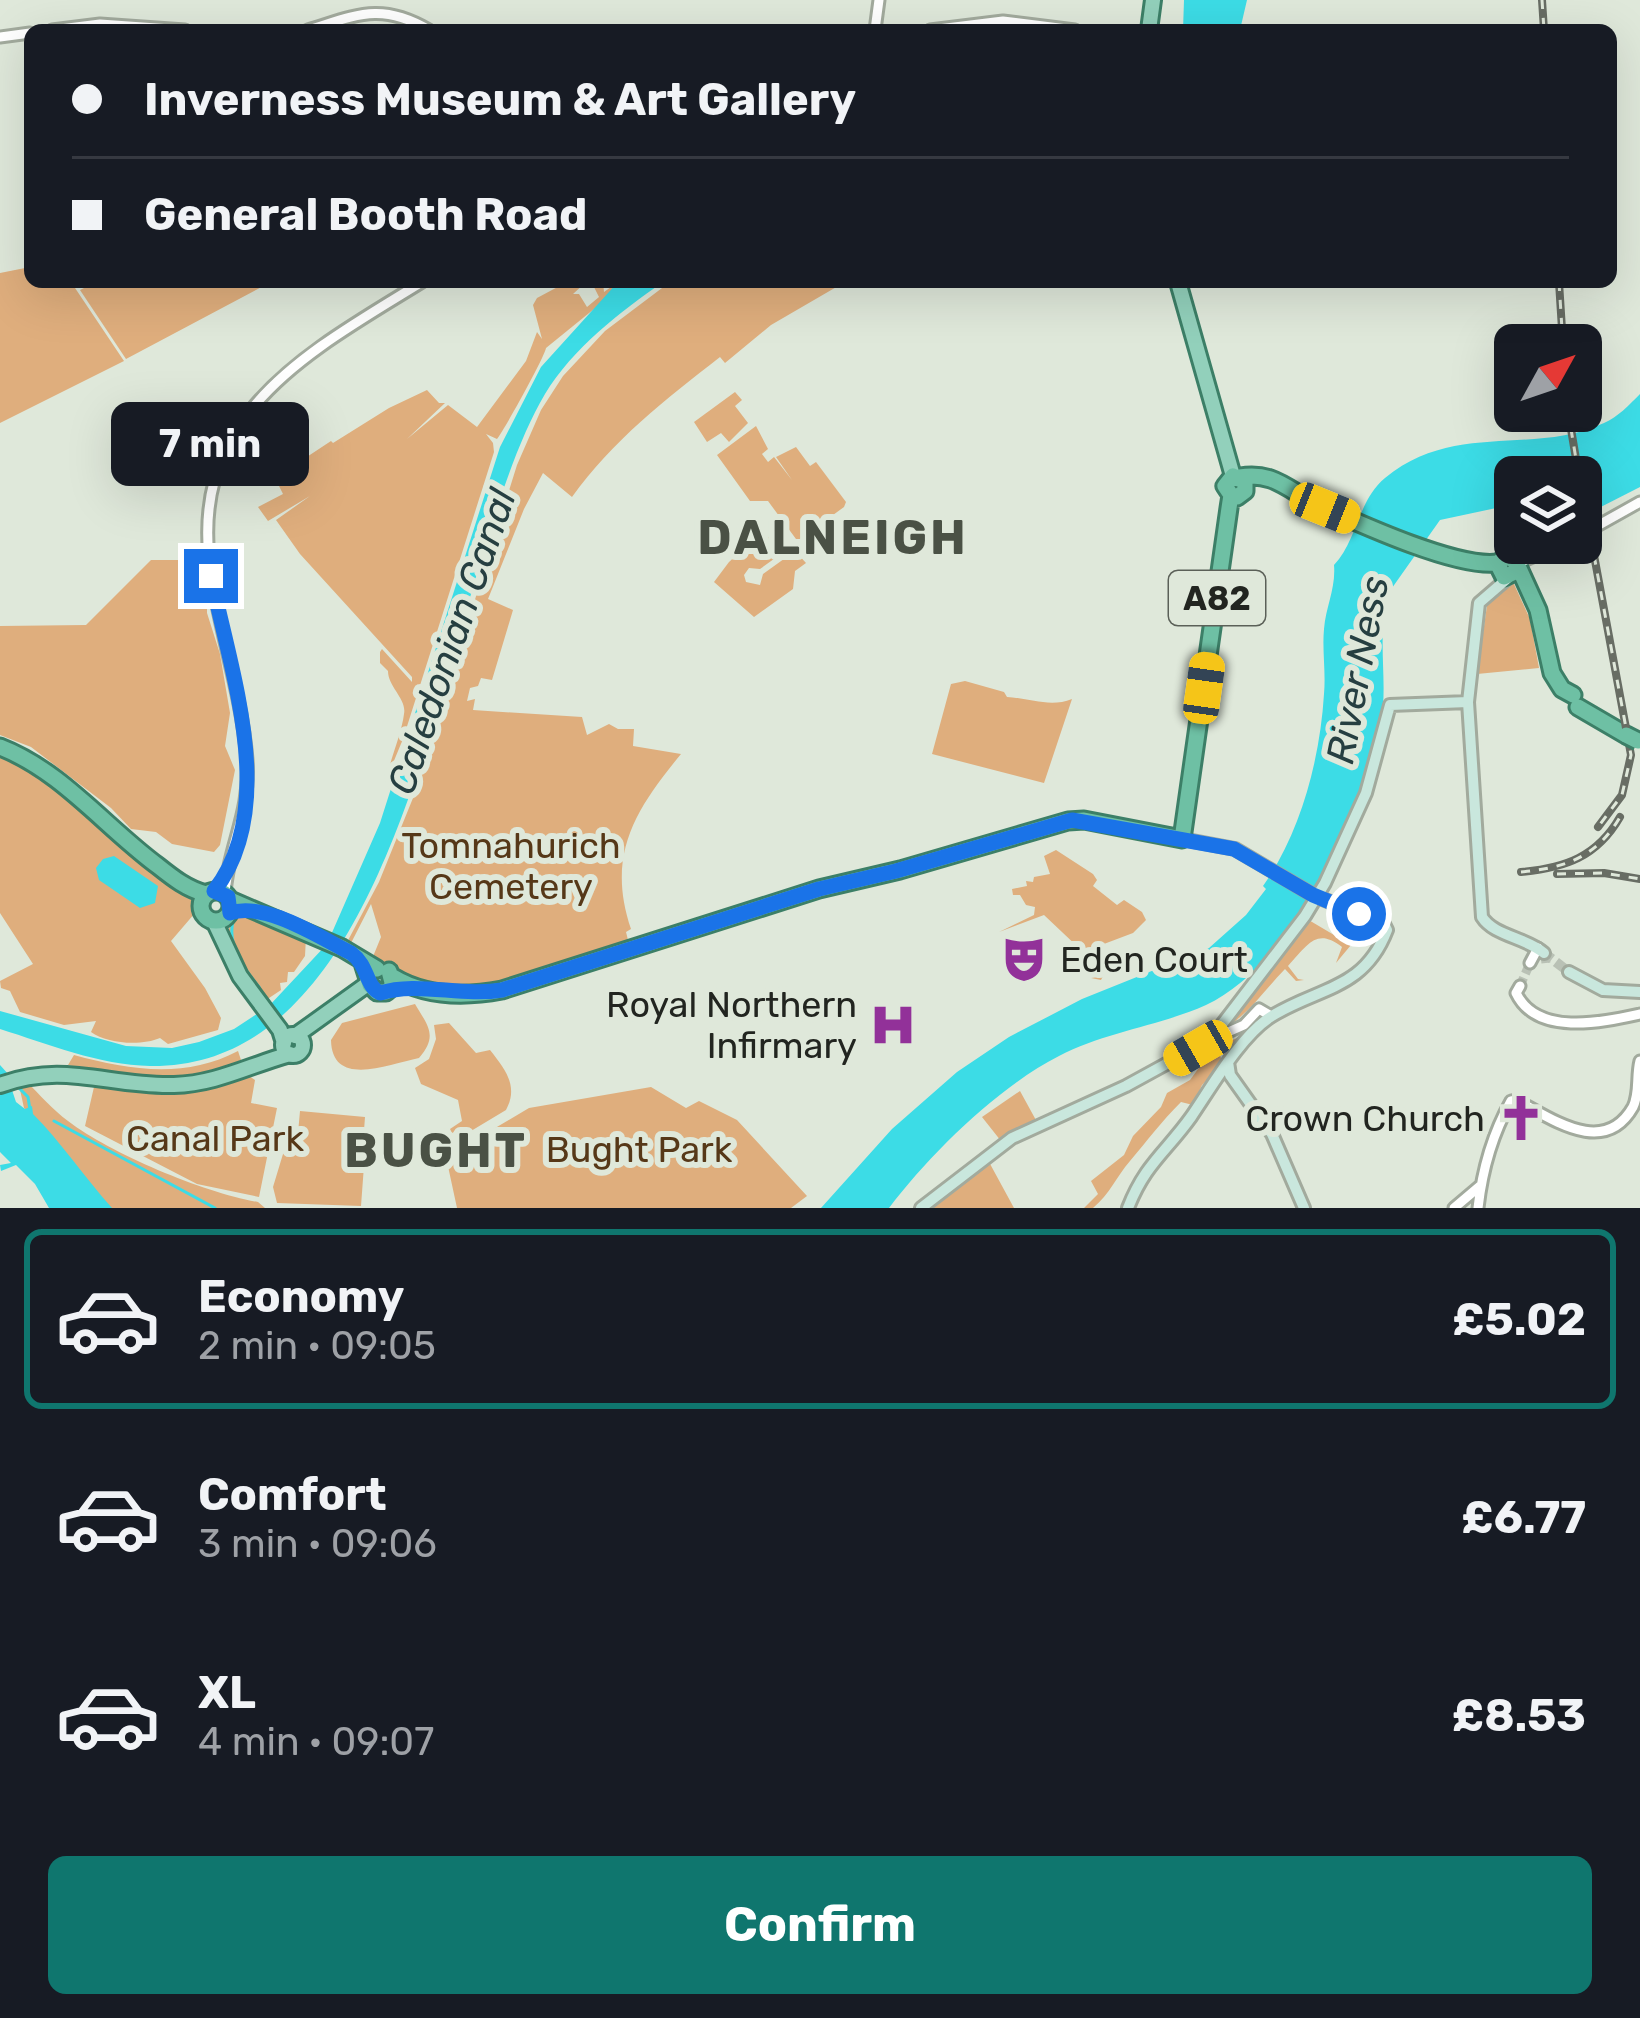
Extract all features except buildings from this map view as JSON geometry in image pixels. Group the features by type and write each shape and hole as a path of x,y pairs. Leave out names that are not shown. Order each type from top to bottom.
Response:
{"highway":[{"path":"1237,484 1269,482 1310,507 1461,567 1506,573 1538,610 1552,673 1562,689 1575,702 1634,736"},
{"name":"A82","path":"1183,838 1237,484"},
{"path":"0,747 52,775 109,830 188,888 337,946 375,980 457,994 502,990 819,889 1066,821 1183,838"}],"main road":[{"path":"1180,288 1237,484"},
{"path":"1506,573 1478,606 1469,696 1482,917 1489,927 1524,938 1538,956"},
{"path":"920,1208 1003,1144 1210,1040 1315,894 1366,793 1390,705 1469,696"},
{"path":"1129,1208 1154,1158 1228,1062 1271,1016 1358,974 1387,930 1384,924 1315,894 1238,848 1183,838"},
{"path":"221,902 224,939 235,967 288,1040"},
{"path":"1569,972 1585,982 1640,990"},
{"path":"0,1085 32,1074 62,1073 139,1084 224,1078 375,980"},
{"path":"1228,1062 1230,1075 1272,1134 1304,1208"}],"street":[{"path":"329,24 371,12 398,15 417,24"},
{"path":"979,24 1027,24"},
{"path":"221,902 242,826 248,779 208,555 209,514 218,473 239,426 271,384 308,354 412,288"},
{"path":"1602,523 1640,502"},
{"path":"1506,573 1523,564"},
{"path":"1520,986 1516,993 1520,1001 1558,1021 1604,1021 1640,1014"},
{"path":"1210,1040 1247,1023 1258,1009 1271,1016"},
{"path":"1478,1208 1497,1129 1512,1100 1578,1132 1605,1128 1624,1117 1635,1103 1640,1061"},
{"path":"1454,1208 1480,1186"}],"green space":[{"path":"24,268 24,288 75,288 124,361 0,423 0,273"},
{"path":"84,288 260,288 126,359 80,290"},
{"path":"556,288 580,288 573,294 579,294 587,307 599,297 594,288 604,292 615,288 546,348 497,439 486,434 494,452 386,780 404,709 380,663 382,649 412,682 412,677 300,554 276,520 310,496 268,521 258,507 283,494 275,478 331,441 427,390 445,403 407,439 448,405 477,427 526,361 537,332 542,339 533,305"},
{"name":"Tomnahurich Cemetery","path":"662,288 835,288 771,325 725,363 720,357 622,439 572,497 543,473 488,599 513,610 492,680 481,678 478,686 470,688 467,701 475,699 473,710 582,717 587,735 609,724 634,729 633,746 681,754 650,795 629,835 622,878 630,948 501,986 431,988 372,959 381,937 371,904 349,947 345,946 379,882 413,798 517,465 541,410 563,376 605,331"},
{"path":"735,392 742,400 735,406 748,423 729,442 721,433 707,442 694,422"},
{"path":"756,426 768,449 762,454 768,462 774,457 792,480 776,457 796,447 810,466 816,462 846,502 800,539 768,501 750,501 717,455"},
{"path":"782,530 792,546 760,569 749,568 746,582 760,585 763,574 795,551 806,563 795,571 793,589 754,617 714,582 763,531 770,539"},
{"path":"151,560 192,560 207,591 207,613 230,713 225,746 235,770 220,845 214,852 172,844 156,832 131,829 31,747 0,735 0,626 86,625"},
{"path":"1513,582 1530,619 1539,668 1477,674 1488,599"},
{"path":"965,681 1004,692 1007,697 1048,703 1072,699 1044,783 932,754 951,684"},
{"path":"0,757 41,777 109,837 194,901 195,913 171,941 221,1018 218,1030 168,1044 160,1038 125,1042 91,1032 96,1021 64,1025 20,1012 0,981 33,964 0,913"},
{"path":"1056,850 1093,874 1097,880 1093,886 1117,905 1124,900 1146,920 1133,933 1088,950 1099,972 1120,966 1114,975 1091,978 1081,950 1044,915 999,932 1034,915 1035,907 1013,895 1012,889 1050,874 1044,856"},
{"path":"234,915 252,915 306,937 305,956 294,972 288,972 287,982 280,983 281,990 263,1002 241,971 227,934"},
{"path":"1307,919 1351,945 1336,963 1342,947 1326,939 1314,941 1288,966 1304,980 1296,981 1285,969 1247,1011 1222,1030"},
{"path":"415,1004 430,1036 419,1058 364,1070 341,1064 334,1055 331,1040 342,1023"},
{"path":"449,1023 476,1053 490,1050 511,1085 506,1110 466,1134 450,1129 462,1121 458,1100 421,1084 415,1068 429,1059 436,1039 434,1025"},
{"path":"1241,1036 1246,1040 1232,1055 1225,1051 1220,1056 1224,1064 1202,1085 1193,1105 1181,1102 1099,1203 1084,1208 1098,1194 1091,1181 1124,1155 1167,1093 1190,1080 1212,1050"},
{"path":"238,1051 241,1060 177,1078 134,1077 68,1065 74,1055 136,1068 177,1069"},
{"name":"Canal Park","path":"249,1076 255,1080 251,1103 277,1108 259,1197 197,1184 85,1126 94,1087 169,1093"},
{"path":"27,1082 62,1117 108,1146 186,1181 265,1208 108,1208 24,1108 19,1085"},
{"name":"Bught Park","path":"651,1087 686,1108 699,1101 737,1120 807,1196 791,1208 457,1208 446,1157 529,1108"},
{"path":"1020,1091 1037,1122 1001,1141 982,1117"},
{"path":"300,1111 365,1117 363,1144 373,1142 378,1151 365,1152 361,1206 277,1203 273,1187 286,1144 297,1144"},
{"path":"989,1162 1014,1208 926,1208"}],"water":[{"path":"1184,0 1247,0 1241,24 1183,24"},
{"name":"Caledonian Canal","path":"613,288 655,288 583,346 545,394 509,473 409,797 365,901 310,987 240,1045 150,1066 93,1058 0,1029 0,1011 126,1046 172,1048 199,1042 234,1029 269,1006 327,944 380,823 500,447 541,367"},
{"name":"River Ness","path":"1640,394 1640,487 1602,506 1602,456 1494,456 1494,508 1440,520 1392,588 1383,631 1383,706 1366,780 1321,883 1264,961 1206,1005 1095,1041 1036,1069 966,1123 889,1208 821,1208 892,1129 957,1072 1009,1037 1082,999 1209,948 1246,915 1266,889 1263,886 1288,842 1313,769 1322,719 1324,629 1334,565 1369,497 1385,478 1412,461 1466,444 1602,432 1602,423"},
{"path":"114,856 158,886 155,903 140,908 99,880 96,868 103,859"},
{"path":"0,1065 18,1085 12,1090 16,1102 25,1109 32,1106 33,1114 112,1208 49,1208 16,1165 1,1171 0,1165 11,1163 0,1152"}],"waterway":[{"path":"233,921 235,948 259,987"},
{"path":"19,1088 28,1097 30,1110"},
{"path":"54,1121 215,1208"}],"tunnel":[{"path":"1544,953 1569,972"},
{"path":"1541,959 1551,958"},
{"path":"1520,986 1530,963"}],"railway":[{"path":"1542,0 1544,24"},
{"path":"1559,288 1562,324"},
{"path":"1572,432 1576,456"},
{"path":"1596,564 1631,755 1622,795 1598,827"},
{"path":"1521,872 1578,858 1601,842 1620,817"},
{"path":"1557,874 1604,873 1640,879"}],"place":[{"name":"Eden Court","path":"1024,959"},
{"name":"Royal Northern Infirmary","path":"893,1025"},
{"name":"Crown Church","path":"1521,1118"}],"district":[{"name":"DALNEIGH","path":"833,537"},
{"name":"BUGHT","path":"436,1150"}],"route":[{"path":"211,576 248,779 242,826 225,877 214,891 228,897 230,913 263,914 351,953 363,963 370,985 380,993 410,986 457,994 502,990 819,889 1072,820 1225,846 1313,895 1359,914"}]}
